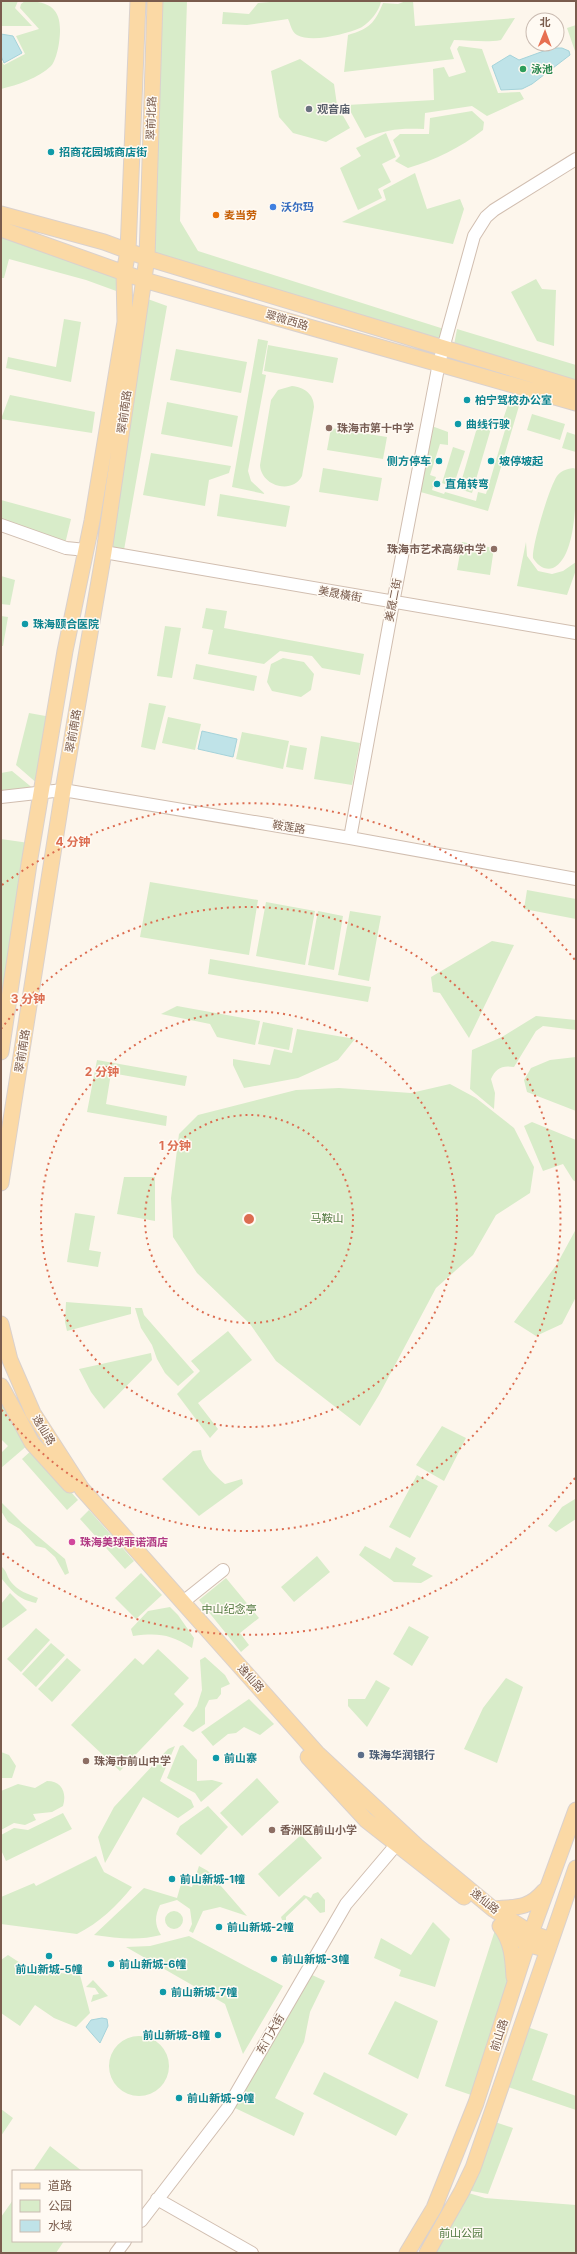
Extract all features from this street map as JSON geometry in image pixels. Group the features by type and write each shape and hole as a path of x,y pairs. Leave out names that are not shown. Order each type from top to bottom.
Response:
{"main road":[{"name":"翠前北路","path":"128,251 138,1"},
{"name":"翠前北路","path":"144,280 147,258 155,1"},
{"name":"翠微西路","path":"1,214 65,231 147,258 445,347 576,388"},
{"name":"翠微西路","path":"1,229 144,280 576,403"},
{"path":"60,250 65,231"},
{"name":"翠前南路","path":"1,1052 29,864 65,651 86,550 125,322 124,273 128,251"},
{"name":"翠前南路","path":"1,1183 63,790 104,552 144,280"},
{"path":"1,1329 5,1361"},
{"name":"逸仙路","path":"5,1361 33,1413 82,1489 316,1753 491,1912"},
{"name":"逸仙路","path":"1,1386 5,1397 32,1443 280,1727 354,1807 396,1845 529,1939 549,1945"},
{"name":"前山路","path":"406,2253 434,2208 476,2103 529,1939 576,1810"},
{"name":"前山路","path":"427,2253 462,2191 473,2168 576,1868"},
{"path":"515,1984 513,1960 507,1936 491,1912 519,1907 534,1902 548,1887"}],"street":[{"name":"美晟二街","path":"350,838 439,363 445,347 474,236 486,217 502,204 576,159"},
{"path":"1,525 66,548 86,550"},
{"name":"美晟橫街","path":"104,552 393,603 576,633"},
{"name":"鞍莲路","path":"1,797 63,790 350,838 576,879"},
{"path":"183,1602 224,1570"},
{"name":"东门大街","path":"142,2220 227,2109 346,1904 396,1845"},
{"path":"157,2199 252,2253"},
{"path":"116,2253 124,2242"}],"green space":[{"path":"1,1 18,1 15,8 32,26 1,26"},
{"path":"25,1 44,3 55,11 60,24 57,52 51,66 40,74 21,83 1,89 1,60 4,65 25,54 16,36 39,29 20,8 21,4"},
{"path":"161,1 187,1 180,221 198,251 444,329 441,340 154,253"},
{"path":"281,1 381,1 376,12 363,26 346,33 329,37 311,38 297,35 292,30 288,19 247,25 222,24 223,12 249,14 258,3"},
{"path":"406,1 413,1 415,26 515,18 501,40 454,40 450,48 454,59 344,72 348,35 366,28 377,16 383,3 398,4"},
{"path":"576,25 576,54 567,28"},
{"path":"459,46 482,49 498,93 520,92 524,99 487,116 472,106 425,113 424,129 394,130 365,138 347,105 434,100 433,69 444,67 449,77 466,72 457,49"},
{"path":"300,59 334,84 337,105 350,128 326,142 293,133 279,117 271,71"},
{"path":"472,111 484,122 483,130 456,148 438,157 408,168 395,161 400,156 393,140 400,134 429,134 430,118"},
{"path":"386,133 396,157 382,164 391,182 378,189 382,198 358,210 340,168 361,156 356,148"},
{"path":"415,173 427,209 460,199 464,209 453,244 342,222 386,200 383,190"},
{"path":"1,232 122,275 119,292 86,280 9,259 4,278 1,278"},
{"path":"536,279 542,289 556,290 554,346 537,341 511,292"},
{"path":"145,298 167,306 124,550 109,547"},
{"path":"64,319 81,322 71,382 6,368 8,357 56,367"},
{"path":"457,329 576,365 576,383 454,345"},
{"path":"258,339 268,341 262,374 266,375 248,471 251,481 265,494 232,487"},
{"path":"268,345 338,358 333,383 264,371"},
{"path":"176,349 247,362 241,393 170,380"},
{"path":"292,386 308,392 314,402 314,407 302,476 297,482 291,485 278,486 271,483 266,478 260,465 271,400 278,390"},
{"path":"10,395 95,412 92,433 1,419"},
{"path":"167,402 238,416 232,447 161,434"},
{"path":"509,402 519,406 488,511 417,491 429,425 448,432 448,445 440,444 430,475 436,477 432,490 444,494 445,492 476,501 478,492 486,494 505,430 500,428"},
{"path":"532,414 565,424 560,440 527,430"},
{"path":"479,421 492,425 472,493 459,489"},
{"path":"331,428 387,437 383,459 327,450"},
{"path":"567,432 576,435 576,452 562,448"},
{"path":"453,447 465,451 453,487 442,483"},
{"path":"151,453 231,466 229,473 209,480 205,506 143,495"},
{"path":"323,468 382,478 378,501 319,492"},
{"path":"573,468 576,469 576,494 574,524 571,539 567,552 561,562 553,568 547,569 539,565 533,558 535,541 550,492 557,476 564,470"},
{"path":"220,494 290,506 286,527 217,516"},
{"path":"1,500 71,519 65,544 1,521"},
{"path":"462,542 494,548 490,575 457,570"},
{"path":"526,542 527,556 538,571 552,574 563,571 576,562 576,570 567,595 517,586"},
{"path":"1,576 15,580 10,605 1,604"},
{"path":"206,608 227,611 224,628 364,654 360,675 322,668 312,656 280,651 264,664 208,654 213,630 202,628"},
{"path":"1,616 8,617 3,646 1,646"},
{"path":"165,626 181,628 172,678 157,676"},
{"path":"283,658 304,662 314,674 311,690 301,697 272,691 267,682 271,664"},
{"path":"196,664 257,676 254,691 193,679"},
{"path":"149,703 166,706 155,750 141,747"},
{"path":"29,713 51,717 39,785 16,765"},
{"path":"168,717 201,724 195,750 162,743"},
{"path":"242,732 289,741 283,769 236,759"},
{"path":"321,736 360,743 352,785 314,779"},
{"path":"290,745 307,748 303,770 286,767"},
{"path":"12,771 35,790 1,794 1,773"},
{"path":"1,839 29,843 5,991 1,991"},
{"path":"150,882 258,900 249,955 140,937"},
{"path":"527,890 576,899 576,919 524,909"},
{"path":"266,902 315,911 305,965 256,956"},
{"path":"318,911 343,916 334,970 308,965"},
{"path":"350,911 381,916 369,981 338,975"},
{"path":"492,941 514,945 469,1038 440,993 433,992 431,977"},
{"path":"210,959 371,987 368,1002 208,974"},
{"path":"177,1006 260,1021 255,1045 217,1037 210,1024 161,1014"},
{"path":"536,1016 576,1020 576,1030 543,1026 536,1031 514,1067 506,1066 500,1068 493,1075 491,1079 495,1093 494,1109 470,1089 472,1050 502,1037"},
{"path":"263,1022 293,1028 289,1050 258,1044"},
{"path":"297,1029 355,1039 338,1060 298,1078 244,1088 233,1065 233,1059 270,1065 274,1049 292,1053"},
{"path":"576,1057 576,1111 527,1092 524,1080 531,1068 550,1060"},
{"path":"97,1060 187,1076 185,1086 111,1073 106,1104 167,1116 166,1126 87,1112"},
{"name":"马鞍山","path":"450,1084 476,1098 514,1128 534,1167 530,1193 496,1215 473,1255 436,1288 379,1395 360,1426 276,1361 250,1324 197,1273 173,1237 171,1198 179,1134 198,1115 296,1090 339,1088 411,1093"},
{"path":"532,1122 576,1140 576,1182 573,1180 563,1164 543,1171 524,1126"},
{"path":"124,1177 155,1177 155,1221 117,1214"},
{"path":"75,1213 95,1216 89,1250 101,1252 98,1267 67,1262"},
{"path":"576,1229 576,1297 562,1324 536,1336 514,1322 557,1264"},
{"path":"66,1302 131,1307 131,1314 67,1331 65,1322"},
{"path":"135,1308 142,1308 144,1315 194,1372 178,1386 165,1373 157,1359 152,1345 141,1328"},
{"path":"228,1331 252,1360 198,1403 218,1429 210,1438 177,1394 200,1371 191,1361"},
{"path":"151,1353 152,1360 104,1409 91,1392 79,1369"},
{"path":"1,1396 29,1444 1,1468 1,1453 8,1446 1,1439"},
{"path":"442,1426 466,1438 444,1481 416,1465"},
{"path":"33,1449 78,1500 67,1510 22,1459"},
{"path":"201,1450 206,1465 225,1484 242,1479 243,1484 199,1516 162,1479 193,1451"},
{"path":"417,1475 438,1486 410,1538 389,1527"},
{"path":"576,1496 576,1519 556,1532 548,1526 562,1507 575,1499"},
{"path":"1,1502 22,1523 65,1559 69,1573 65,1575 55,1557 45,1548 36,1546 20,1529 8,1522 1,1511"},
{"path":"89,1510 134,1561 125,1569 80,1519"},
{"path":"365,1546 390,1559 396,1547 416,1558 412,1565 433,1576 421,1583 394,1582 359,1555"},
{"path":"317,1556 330,1572 294,1602 281,1587"},
{"path":"1,1566 5,1570 9,1580 17,1588 38,1598 36,1603 20,1597 9,1587 1,1578"},
{"path":"141,1573 162,1595 136,1619 115,1598"},
{"name":"中山纪念亭","path":"226,1578 259,1618 240,1633 249,1645 241,1652 199,1600"},
{"path":"10,1593 27,1610 1,1629 1,1604"},
{"path":"170,1607 178,1615 194,1638 192,1648 170,1637 157,1635 133,1636 131,1629 148,1611"},
{"path":"409,1626 429,1637 412,1666 393,1654"},
{"path":"36,1628 50,1640 21,1672 7,1659"},
{"path":"51,1643 65,1655 36,1687 22,1674"},
{"path":"158,1649 189,1678 174,1694 184,1704 120,1771 71,1725 135,1658 143,1665"},
{"path":"205,1657 225,1675 230,1684 221,1688 221,1694 217,1699 209,1700 205,1708 205,1724 193,1732 183,1726 197,1706 202,1690 200,1660"},
{"path":"67,1658 81,1670 52,1702 38,1689"},
{"path":"506,1678 523,1687 497,1763 464,1749 483,1708"},
{"path":"376,1680 390,1688 367,1727 348,1706 348,1699 365,1699"},
{"path":"249,1699 274,1724 260,1735 244,1727 236,1733 228,1734 213,1746 201,1732"},
{"path":"183,1745 197,1760 197,1781 212,1780 223,1783 201,1802 195,1793 167,1778 180,1746"},
{"path":"175,1746 160,1781 191,1800 194,1807 178,1818 143,1797 105,1863 98,1837 114,1807 168,1749"},
{"path":"1,1752 9,1755 16,1766 12,1778 1,1778"},
{"path":"257,1778 279,1802 242,1836 220,1813"},
{"path":"47,1781 60,1785 64,1792 63,1806 52,1812 33,1814 36,1820 25,1825 14,1823 1,1830 1,1791 18,1784 35,1788"},
{"path":"208,1806 228,1827 201,1855 176,1834 180,1826"},
{"path":"63,1813 72,1829 6,1861 1,1850 1,1835 14,1828 28,1830"},
{"path":"301,1835 322,1858 279,1897 258,1874"},
{"path":"96,1856 104,1872 132,1887 114,1907 93,1925 77,1934 1,1924 1,1897 34,1883 36,1886"},
{"path":"199,1866 208,1871 247,1916 220,1907 203,1911 193,1933 189,1931 192,1924 190,1909 177,1900 160,1905 156,1920 157,1927 161,1935 144,1938 119,1938 94,1935 144,1888 177,1898 181,1884 192,1887"},
{"path":"318,1892 325,1900 325,1912 320,1913 306,1898 286,1917 286,1920 282,1920 281,1917 304,1895 311,1898 313,1894"},
{"path":"174,1911 180,1914 183,1920 180,1926 174,1929 168,1926 165,1920 168,1914"},
{"path":"433,1922 450,1939 435,1987 399,1976 401,1970 374,1958 381,1938 411,1955"},
{"path":"496,1927 503,1937 509,1983 474,2096 445,2086"},
{"path":"189,1936 283,1986 243,2054 225,2004 126,1947 150,1946"},
{"path":"8,1955 31,1970 80,1975 90,2013 76,2027 54,2018 35,2005 20,2026 1,2013 1,1960"},
{"path":"310,1974 325,1981 310,2012 304,2042 275,2098 304,2113 294,2136 235,2108"},
{"path":"93,1980 108,1996 91,2002 93,1995 99,1994 95,1988 86,1987"},
{"path":"395,2001 438,2021 418,2079 368,2054"},
{"path":"524,2026 548,2034 532,2080 576,2096 576,2110 505,2086"},
{"path":"133,2036 145,2036 156,2041 164,2049 169,2060 167,2078 156,2091 145,2096 133,2096 122,2091 114,2083 109,2072 109,2060 114,2049 122,2041"},
{"path":"324,2072 408,2114 396,2136 313,2094"},
{"path":"1,2109 13,2118 1,2136"},
{"path":"492,2121 513,2128 488,2194 466,2190"},
{"path":"50,2146 81,2170 34,2170"},
{"name":"前山公园","path":"462,2191 485,2198 576,2205 576,2253 427,2253"},
{"path":"12,2201 12,2242 63,2242 56,2253 1,2253 1,2217"}],"water":[{"path":"1,34 13,36 22,53 4,63 1,56"},
{"name":"泳池","path":"565,49 569,51 570,55 532,84 522,89 501,90 492,66 510,55 519,60 541,52 565,52"},
{"path":"202,731 237,739 233,757 198,749"},
{"path":"102,2018 107,2019 108,2026 100,2043 86,2027 91,2020"}],"place":[{"name":"泳池","path":"523,69"},
{"name":"观音庙","path":"309,109"},
{"name":"招商花园城商店街","path":"51,152"},
{"name":"沃尔玛","path":"273,207"},
{"name":"麦当劳","path":"216,215"},
{"name":"柏宁驾校办公室","path":"467,400"},
{"name":"曲线行驶","path":"458,424"},
{"name":"珠海市第十中学","path":"329,428"},
{"name":"侧方停车","path":"439,461"},
{"name":"坡停坡起","path":"491,461"},
{"name":"直角转弯","path":"437,484"},
{"name":"珠海市艺术高级中学","path":"494,549"},
{"name":"珠海颐合医院","path":"25,624"},
{"name":"珠海美球菲诺酒店","path":"72,1542"},
{"name":"珠海华润银行","path":"361,1755"},
{"name":"前山寨","path":"216,1758"},
{"name":"珠海市前山中学","path":"86,1761"},
{"name":"香洲区前山小学","path":"272,1830"},
{"name":"前山新城-1幢","path":"172,1879"},
{"name":"前山新城-2幢","path":"219,1927"},
{"name":"前山新城-5幢","path":"49,1956"},
{"name":"前山新城-3幢","path":"274,1959"},
{"name":"前山新城-6幢","path":"111,1964"},
{"name":"前山新城-7幢","path":"163,1992"},
{"name":"前山新城-8幢","path":"218,2035"},
{"name":"前山新城-9幢","path":"179,2098"}]}
